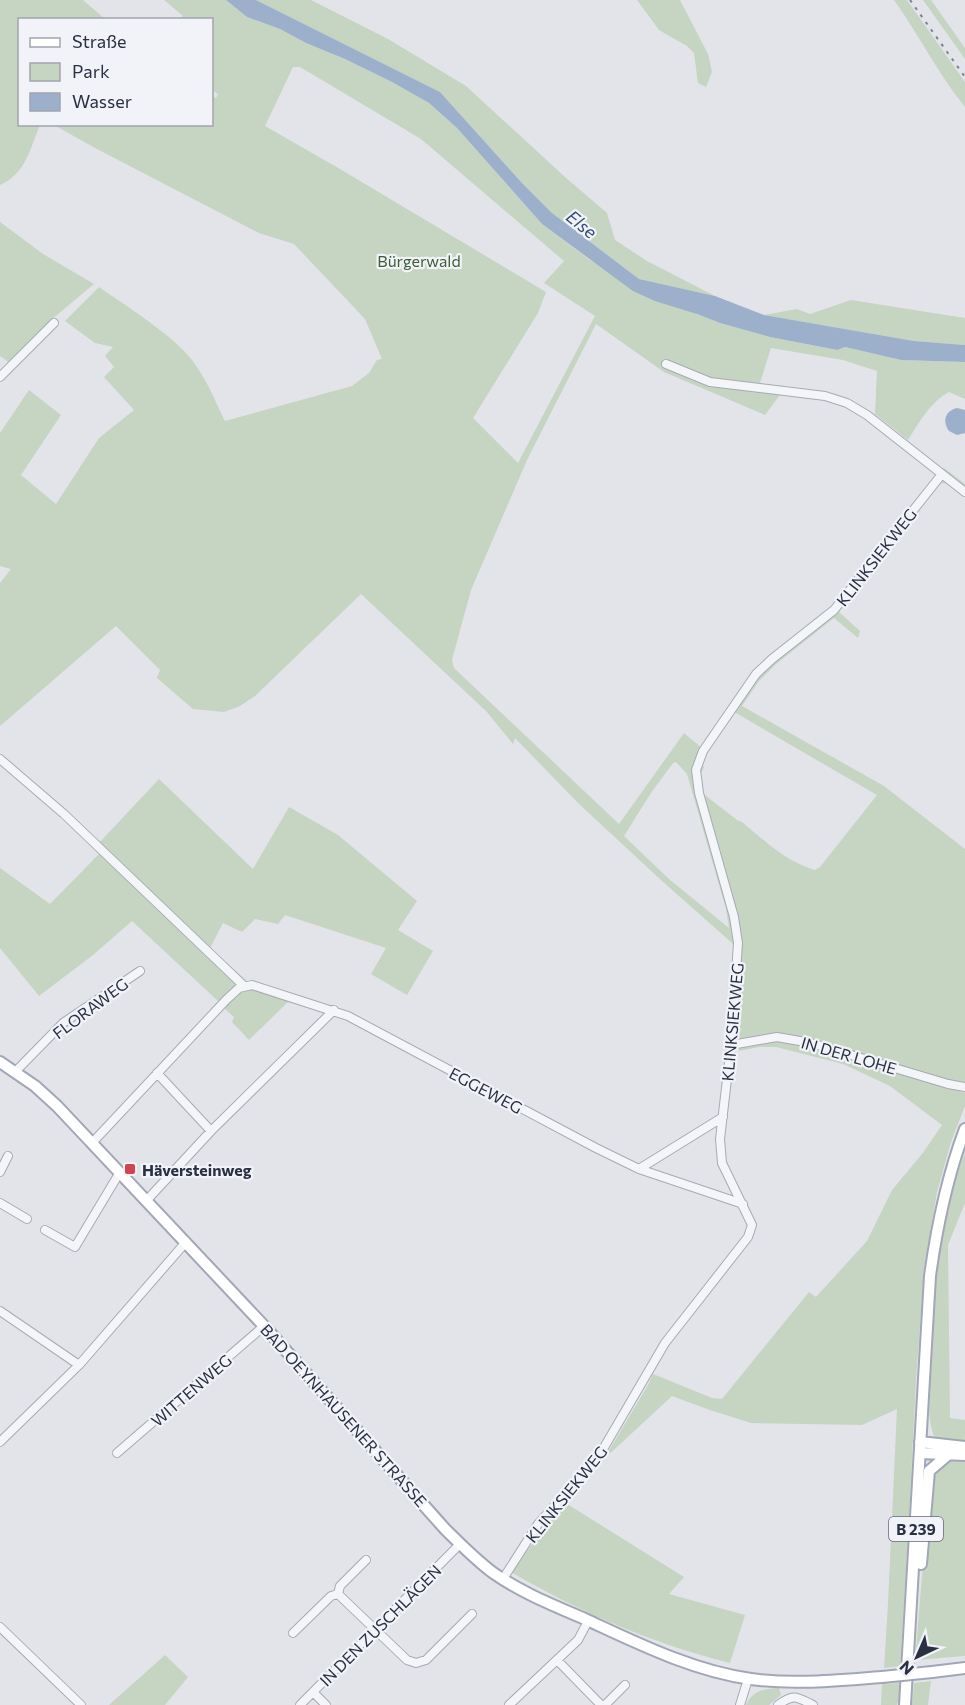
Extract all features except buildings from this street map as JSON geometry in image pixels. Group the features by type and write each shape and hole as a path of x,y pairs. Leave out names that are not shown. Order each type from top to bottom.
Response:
{"main road":[{"name":"BAD OEYNHAUSENER STRASSE","path":"0,1062 15,1071 57,1106 93,1143 264,1326 460,1545 503,1579 549,1603 644,1646 718,1673 748,1679 794,1682 882,1677 965,1668"},
{"name":"B 239","path":"905,1705 930,1276 940,1212 954,1159 965,1129"},
{"path":"920,1448 965,1447"},
{"path":"920,1448 965,1455"},
{"path":"911,1605 920,1569 929,1471 949,1454"}],"street":[{"path":"0,377 54,323"},
{"path":"666,364 710,382 825,396 846,403 867,415 965,492"},
{"name":"KLINKSIEKWEG","path":"503,1579 538,1524 599,1456 665,1343 748,1237 752,1225 722,1163 720,1138 731,1045 738,942 734,917 699,794 696,770 703,751 756,674 834,610 942,474"},
{"path":"0,759 64,814 244,986 237,989 226,1000 93,1143"},
{"name":"FLORAWEG","path":"15,1071 63,1023 140,971"},
{"name":"EGGEWEG","path":"244,986 255,985 348,1016 639,1169 743,1204"},
{"path":"147,1200 211,1131 334,1010"},
{"name":"IN DER LOHE","path":"731,1045 777,1037 811,1043 965,1087"},
{"path":"157,1073 211,1131"},
{"path":"639,1169 723,1117"},
{"path":"0,1172 8,1156"},
{"path":"45,1230 75,1247 120,1172"},
{"path":"0,1203 27,1219"},
{"path":"0,1442 79,1365 186,1242"},
{"path":"0,1311 79,1365"},
{"name":"WITTENWEG","path":"117,1453 264,1326"},
{"name":"IN DEN ZUSCHLÄGEN","path":"300,1705 460,1545"},
{"path":"338,1594 340,1586 366,1560"},
{"path":"338,1594 407,1660 416,1663 426,1660 472,1614"},
{"path":"293,1634 330,1596 338,1594"},
{"path":"508,1705 578,1640 588,1621"},
{"path":"0,1627 81,1705"},
{"path":"557,1660 603,1705 625,1685"},
{"path":"740,1705 748,1679"},
{"path":"313,1692 326,1705"},
{"path":"778,1705 787,1698 795,1696 813,1705"}],"green space":[{"path":"0,0 83,0 104,18 18,18 18,126 40,126 26,160 16,174 0,185"},
{"name":"Bürgerwald","path":"164,0 226,0 247,17 280,29 306,43 345,59 429,103 457,128 542,224 590,260 697,314 770,337 836,350 845,347 901,360 965,362 965,399 949,392 942,396 925,413 908,440 875,414 877,371 843,360 771,348 759,386 782,392 765,415 664,372 596,324 527,460 471,590 452,660 454,668 619,824 684,733 702,748 697,761 704,767 699,778 701,792 785,856 815,870 820,867 877,795 729,709 755,673 833,608 944,468 965,484 965,496 949,485 937,484 839,612 860,631 858,638 834,618 776,664 759,681 742,706 884,786 965,849 965,1083 957,1082 953,1089 965,1093 965,1106 951,1142 937,1192 924,1268 900,1666 884,1668 897,1409 862,1425 751,1423 672,1396 604,1459 653,1374 712,1398 722,1399 809,1292 816,1297 867,1241 892,1190 922,1154 942,1125 890,1086 843,1064 776,1047 759,1047 739,1051 736,1025 741,951 578,803 515,738 513,744 486,711 361,594 255,696 240,706 224,712 193,709 157,678 160,670 116,626 0,726 0,583 11,569 0,566 0,433 29,390 61,415 21,475 56,504 99,438 134,410 104,377 114,367 105,356 113,347 95,343 65,321 99,287 152,324 189,356 205,380 225,421 352,386 369,373 377,360 382,359 365,319 294,244 259,233 56,126 213,126 213,96 216,98 218,94 213,91 213,18 181,18 183,16","holes":["293,67 300,67 421,139 564,261 544,283 595,316 518,463 473,418 538,313 546,292 265,126","676,762 687,774 726,909 729,928 669,879 624,836 673,763"]},
{"path":"256,0 311,0 388,39 466,86 607,213 615,240 647,261 715,296 639,279 552,213 440,92"},
{"path":"637,0 680,0 708,54 712,72 706,87 698,83 694,53 687,46 659,30"},
{"path":"894,0 907,0 965,82 965,107 946,81"},
{"path":"923,0 931,0 965,48 965,59"},
{"path":"0,222 43,254 94,284 51,320 10,363 0,356"},
{"path":"851,300 965,318 965,345 914,341 764,315 797,309 810,314"},
{"path":"0,755 99,843 159,779 253,869 289,807 338,835 417,901 398,930 433,951 407,995 371,974 386,948 285,915 278,924 255,919 242,932 223,923 210,948 246,980 218,1001 132,921 93,955 39,996 0,948 0,868 50,904 99,854 62,817 0,763"},
{"path":"249,987 291,999 249,1040 232,1022 234,1017 225,1009 235,995"},
{"path":"965,1152 965,1203 948,1245 950,1418 965,1420 965,1444 941,1440 934,1436 929,1403 933,1295 938,1251 954,1184"},
{"path":"949,1459 965,1459 965,1656 915,1660 930,1480 937,1467"},
{"path":"564,1502 684,1577 669,1594 745,1615 730,1663 673,1646 618,1625 563,1600 511,1572"},
{"path":"165,1655 188,1677 165,1705 109,1705"},
{"path":"931,1681 928,1705 912,1705 914,1683"},
{"path":"901,1683 900,1703 881,1705 882,1684"},
{"path":"779,1688 781,1695 769,1705 746,1705 752,1696 760,1691"}],"water":[{"path":"226,0 256,0 440,92 552,213 639,279 715,296 764,315 914,341 965,345 965,362 901,360 845,347 837,350 770,337 720,323 633,291 542,224 457,128 429,103 345,59 306,43 280,29 247,17"},
{"path":"957,408 965,410 965,433 957,435 949,431 945,420 950,411"}],"railway":[{"path":"910,0 965,77"}],"place":[{"name":"Häversteinweg","path":"130,1169"}],"water label":[{"name":"Else","path":"582,224"}]}
